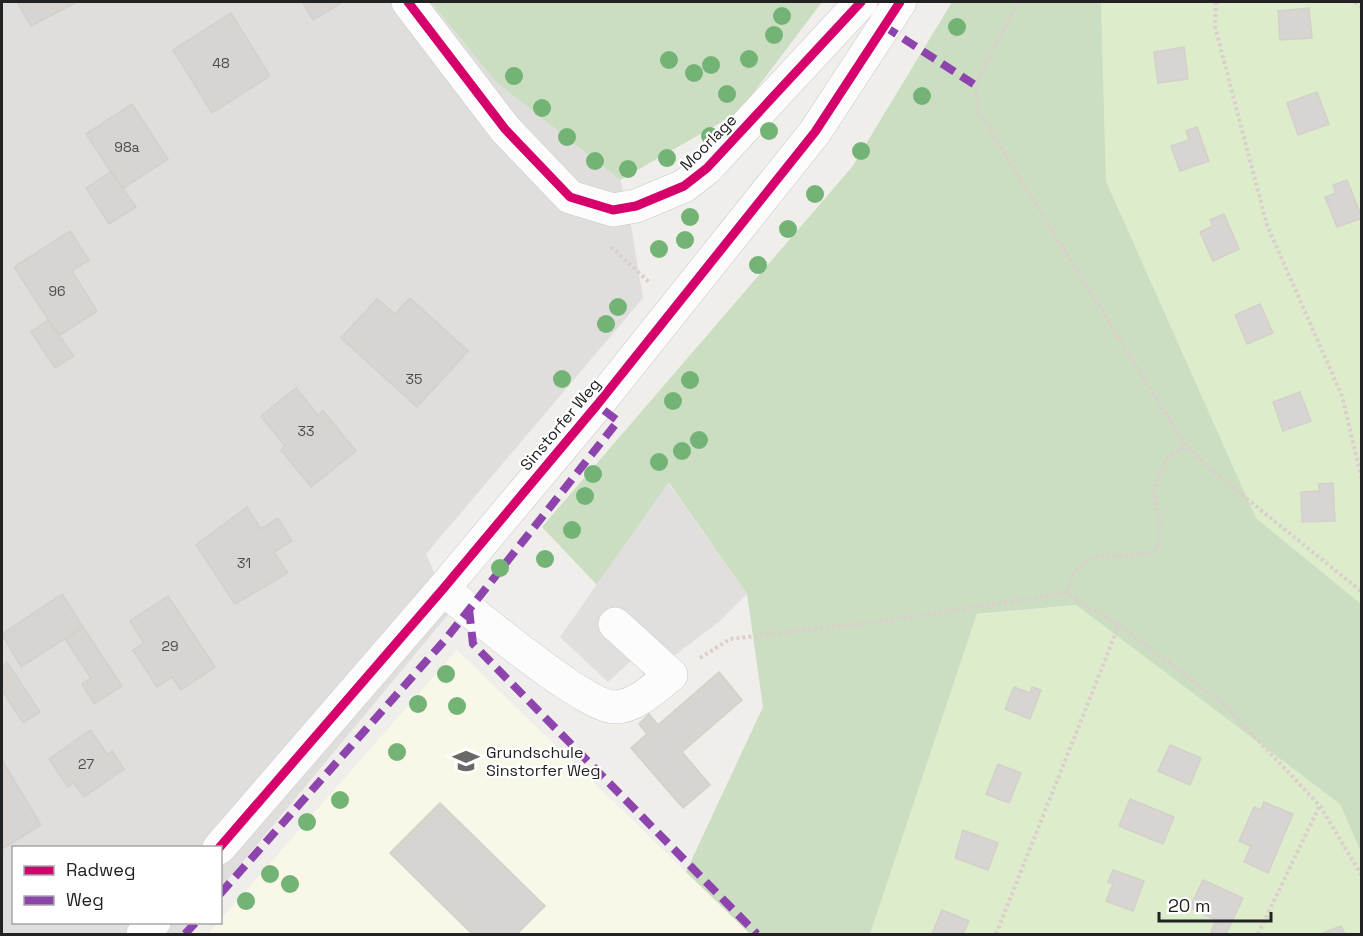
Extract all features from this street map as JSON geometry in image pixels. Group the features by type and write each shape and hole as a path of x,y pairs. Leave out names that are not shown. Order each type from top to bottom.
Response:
{"street":[{"name":"Moorlage","path":"408,2 505,129 570,197 613,210 636,206 664,195 684,186 707,168 861,2"},
{"name":"Sinstorfer Weg","path":"221,846 443,589 597,405 815,132 900,2"},
{"path":"443,589 508,642 603,706 622,706 638,700 671,675 615,624"}],"path":[{"path":"1018,2 975,85 978,111 1186,446 1209,468 1362,592"},
{"path":"1216,2 1215,27 1267,225 1342,396 1362,480"},
{"path":"1355,2 1362,7"},
{"path":"1066,593 1078,567 1099,555 1147,555 1157,549 1160,528 1154,493 1158,478 1167,459 1186,446"},
{"path":"671,675 730,639 883,621 1066,593 1119,625 1224,704 1320,806 1362,876"},
{"path":"996,934 1119,625"},
{"path":"1258,934 1320,806"}],"shaded area":[{"path":"2,2 431,2 496,82 620,180 628,207 643,298 426,554 451,611 222,887 222,846 12,846 12,924 191,924 182,934 2,934"},
{"path":"668,483 747,594 720,621 646,677 632,660 608,682 560,637"},
{"name":"Grundschule Sinstorfer Weg","path":"457,650 750,934 208,934 217,924 222,924 222,918"}],"green space":[{"path":"431,2 822,2 739,112 620,180 496,82"},
{"path":"952,2 1101,2 1106,181 1256,518 1361,604 1361,852 1340,804 1076,605 977,614 870,934 750,934 686,872 763,707 747,594 669,483 597,585 542,527 852,167"},
{"path":"1101,2 1361,2 1361,604 1256,518 1106,181"},
{"path":"1076,605 1340,804 1361,852 1361,934 870,934 977,615"}],"building":[{"path":"17,2 74,2 75,3 31,26"},
{"path":"302,2 340,2 341,3 313,20"},
{"path":"1309,8 1312,38 1280,40 1278,11"},
{"path":"231,13 270,76 212,113 173,50"},
{"path":"1184,47 1188,79 1158,83 1154,52"},
{"path":"1317,92 1329,124 1298,135 1287,103"},
{"path":"132,104 168,159 122,189 86,134"},
{"path":"1197,127 1209,161 1180,171 1171,146 1189,140 1186,131"},
{"path":"111,172 136,207 109,224 86,188"},
{"path":"1347,180 1362,218 1337,227 1325,197 1336,193 1333,185"},
{"path":"1224,214 1239,249 1213,261 1200,232 1213,226 1210,220"},
{"path":"70,231 89,260 72,271 97,311 59,336 14,267"},
{"path":"410,298 468,351 417,407 341,338 377,299 395,314"},
{"path":"1260,304 1273,333 1247,344 1235,315"},
{"path":"48,320 74,356 55,368 31,332"},
{"path":"296,388 318,415 323,411 356,451 311,487 281,450 285,446 261,416"},
{"path":"1300,392 1311,421 1283,431 1273,402"},
{"path":"1333,483 1335,521 1302,522 1301,492 1319,491 1319,484"},
{"path":"247,507 261,529 278,518 292,541 274,552 288,573 235,604 196,545"},
{"path":"62,594 83,627 21,667 2,634"},
{"path":"168,596 215,667 181,690 172,677 157,687 133,650 144,643 130,621"},
{"path":"83,627 122,686 94,704 82,684 91,678 65,639"},
{"path":"7,662 40,712 23,723 2,690 2,666"},
{"path":"719,672 742,700 682,752 710,785 683,808 631,748 647,734 639,724 649,714 658,725"},
{"path":"1014,687 1030,693 1032,687 1041,690 1030,719 1005,709"},
{"path":"90,730 108,755 112,751 124,769 84,797 74,783 68,787 49,759"},
{"path":"1170,745 1201,758 1190,785 1158,771"},
{"path":"2,760 41,825 2,849"},
{"path":"998,764 1021,773 1009,803 986,794"},
{"path":"1130,799 1174,817 1163,844 1119,826"},
{"path":"1264,802 1293,814 1268,873 1244,862 1251,846 1239,841 1254,807 1261,810"},
{"path":"440,803 545,906 517,934 472,934 390,853"},
{"path":"963,830 998,843 988,870 955,858"},
{"path":"1113,870 1144,881 1133,911 1106,901 1113,884 1108,882"},
{"path":"1203,880 1243,898 1226,934 1211,932 1216,920 1190,908"},
{"path":"942,910 969,921 963,934 932,934"},
{"path":"1341,926 1345,934 1320,934"}],"marked path":[{"path":"884,26 975,85"},
{"path":"222,892 445,640 618,421 597,405"},
{"path":"469,609 473,644 757,934"},
{"path":"185,934 194,924"}],"cycle path":[{"path":"408,2 505,129 570,197 613,210 636,206 684,186 707,168 861,2"},
{"path":"221,846 443,589 597,405 815,132 900,2"}],"place":[{"name":"Grundschule Sinstorfer Weg","path":"466,761"}]}
